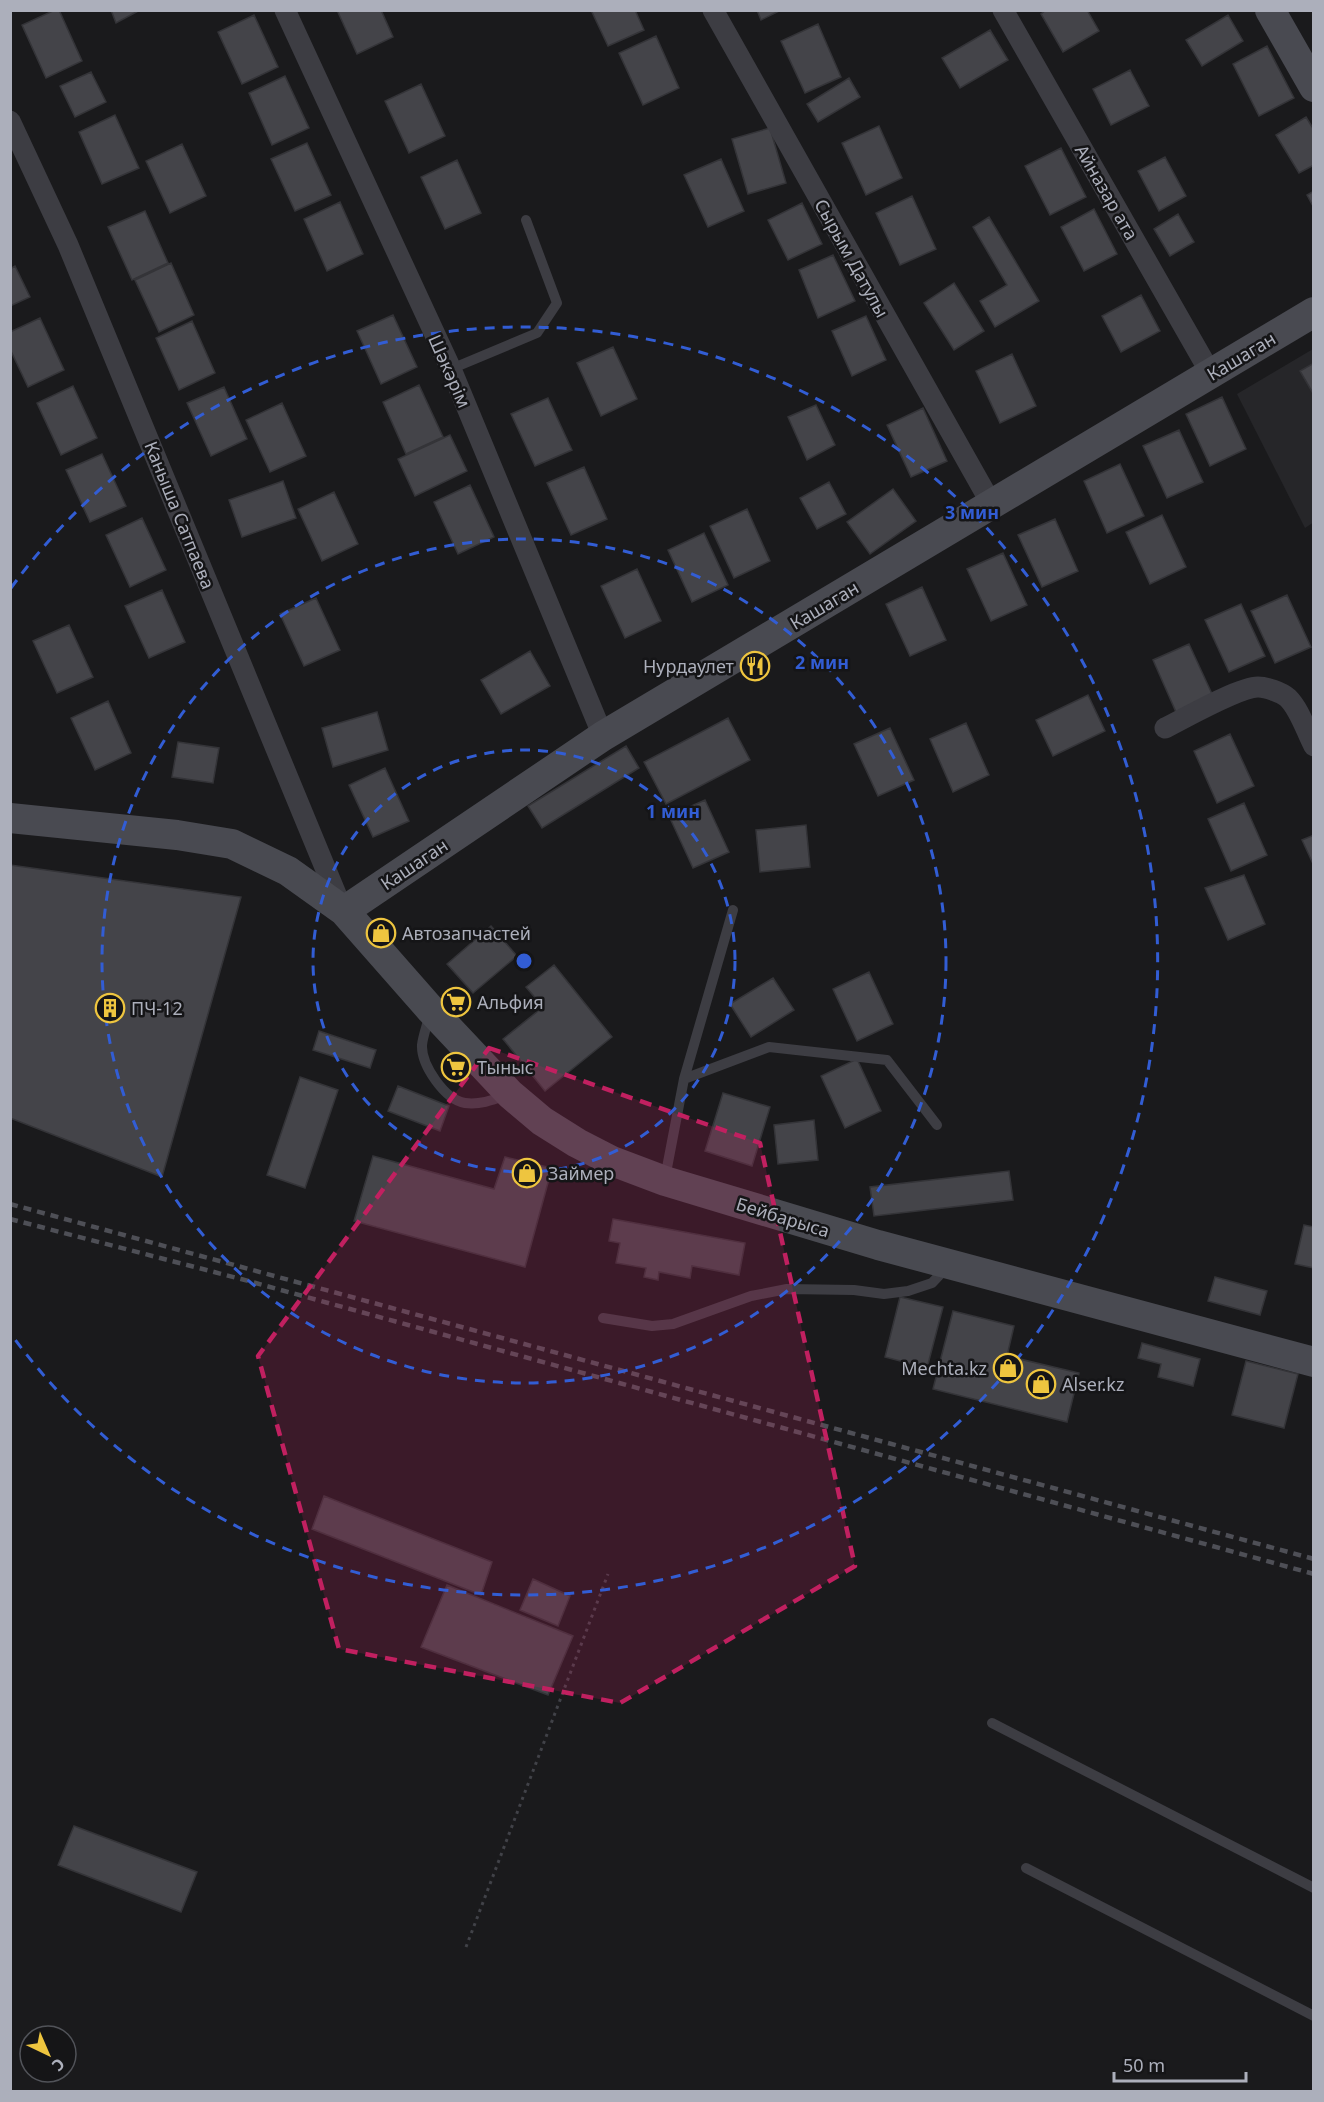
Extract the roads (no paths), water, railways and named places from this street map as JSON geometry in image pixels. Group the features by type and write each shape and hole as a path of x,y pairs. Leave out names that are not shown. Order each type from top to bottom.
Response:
{"street":[{"name":"Шәкәрім","path":"285,10 451,369 603,736"},
{"name":"Сырым Датулы","path":"713,10 992,505"},
{"name":"Айназар ата","path":"1003,10 1211,374"},
{"path":"1270,10 1314,87"},
{"name":"Каныша Сатпаева","path":"10,121 72,256 344,911"},
{"name":"Кашаган","path":"344,911 603,736 1314,312"},
{"path":"1165,728 1243,690 1258,687 1271,689 1287,697 1298,712 1314,746"},
{"name":"Бейбарыса","path":"10,818 177,835 232,844 288,872 344,911 431,1010 510,1094 542,1121 612,1161 665,1181 878,1245 1314,1362"}],"lane":[{"path":"451,369 537,333 558,303 526,220"},
{"path":"665,1181 684,1079 733,910"},
{"path":"431,1010 422,1046 426,1065 441,1088 462,1102 480,1103 510,1094"},
{"path":"684,1079 768,1047 887,1060 936,1125"},
{"path":"603,1318 652,1326 673,1324 751,1296 787,1289 854,1290 884,1294 908,1291 932,1283 950,1264"},
{"path":"992,1723 1314,1888"},
{"path":"1026,1868 1314,2016"}],"railway":[{"path":"10,1204 1314,1559"},
{"path":"10,1219 241,1279 1314,1574"}],"place":[{"name":"Нурдаулет","path":"755,666"},
{"name":"Автозапчастей","path":"381,933"},
{"name":"Альфия","path":"456,1002"},
{"name":"ПЧ-12","path":"110,1008"},
{"name":"Тыныс","path":"456,1067"},
{"name":"Займер","path":"527,1173"},
{"name":"Mechta.kz","path":"1008,1368"},
{"name":"Alser.kz","path":"1041,1384"}]}
